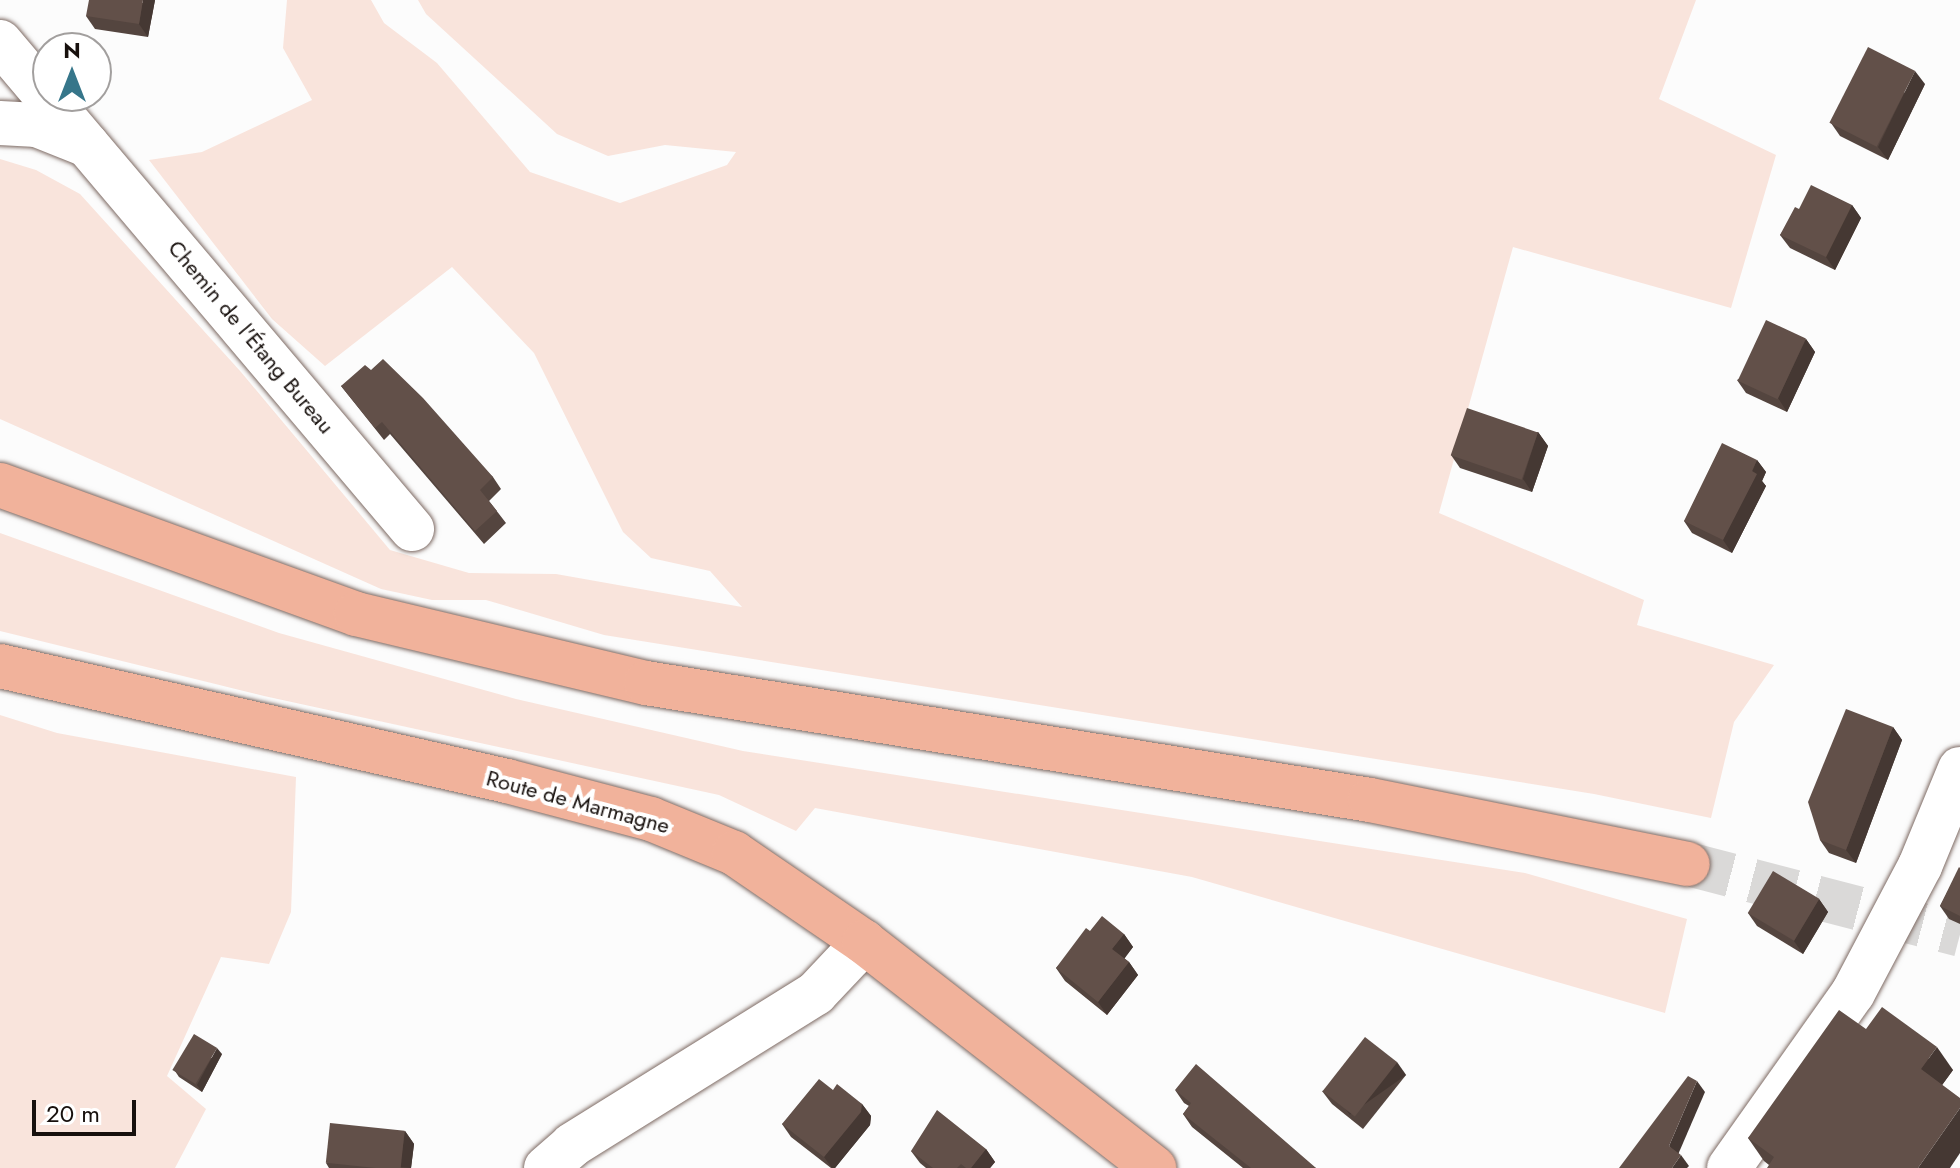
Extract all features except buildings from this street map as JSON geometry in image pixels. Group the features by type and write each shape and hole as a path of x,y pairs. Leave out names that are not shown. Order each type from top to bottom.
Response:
{"main road":[{"path":"0,485 356,614 646,683 1370,800 1688,864"},
{"name":"Route de Marmagne","path":"0,666 651,819 734,853 864,942 1154,1168"}],"street":[{"name":"Chemin de l'Étang Bureau","path":"0,42 412,529"},
{"name":"Chemin de l'Étang Bureau","path":"0,123 37,125 89,145"},
{"path":"1729,1168 1853,993 1920,866 1960,769"},
{"path":"546,1168 572,1145 816,993 864,942"}],"shaded area":[{"path":"287,0 371,0 384,23 437,63 530,172 620,203 727,165 736,152 665,145 608,156 557,134 426,14 418,0 1696,0 1659,99 1776,155 1731,308 1513,247 1439,513 1644,600 1637,625 1774,665 1734,722 1711,818 1594,794 604,635 486,600 432,600 381,589 0,419 0,159 36,170 80,194 241,372 390,550 469,573 556,574 742,607 710,571 651,558 623,532 534,353 452,267 325,366 272,319 149,160 202,152 312,100 283,48"},
{"path":"0,533 279,633 516,699 743,751 1525,873 1687,919 1665,1013 1192,877 815,808 796,831 719,795 264,696 0,631"},
{"path":"0,715 57,733 296,777 291,912 269,964 221,957 167,1076 206,1109 175,1168 0,1168"}],"tunnel":[{"path":"1688,864 1960,935"}]}
